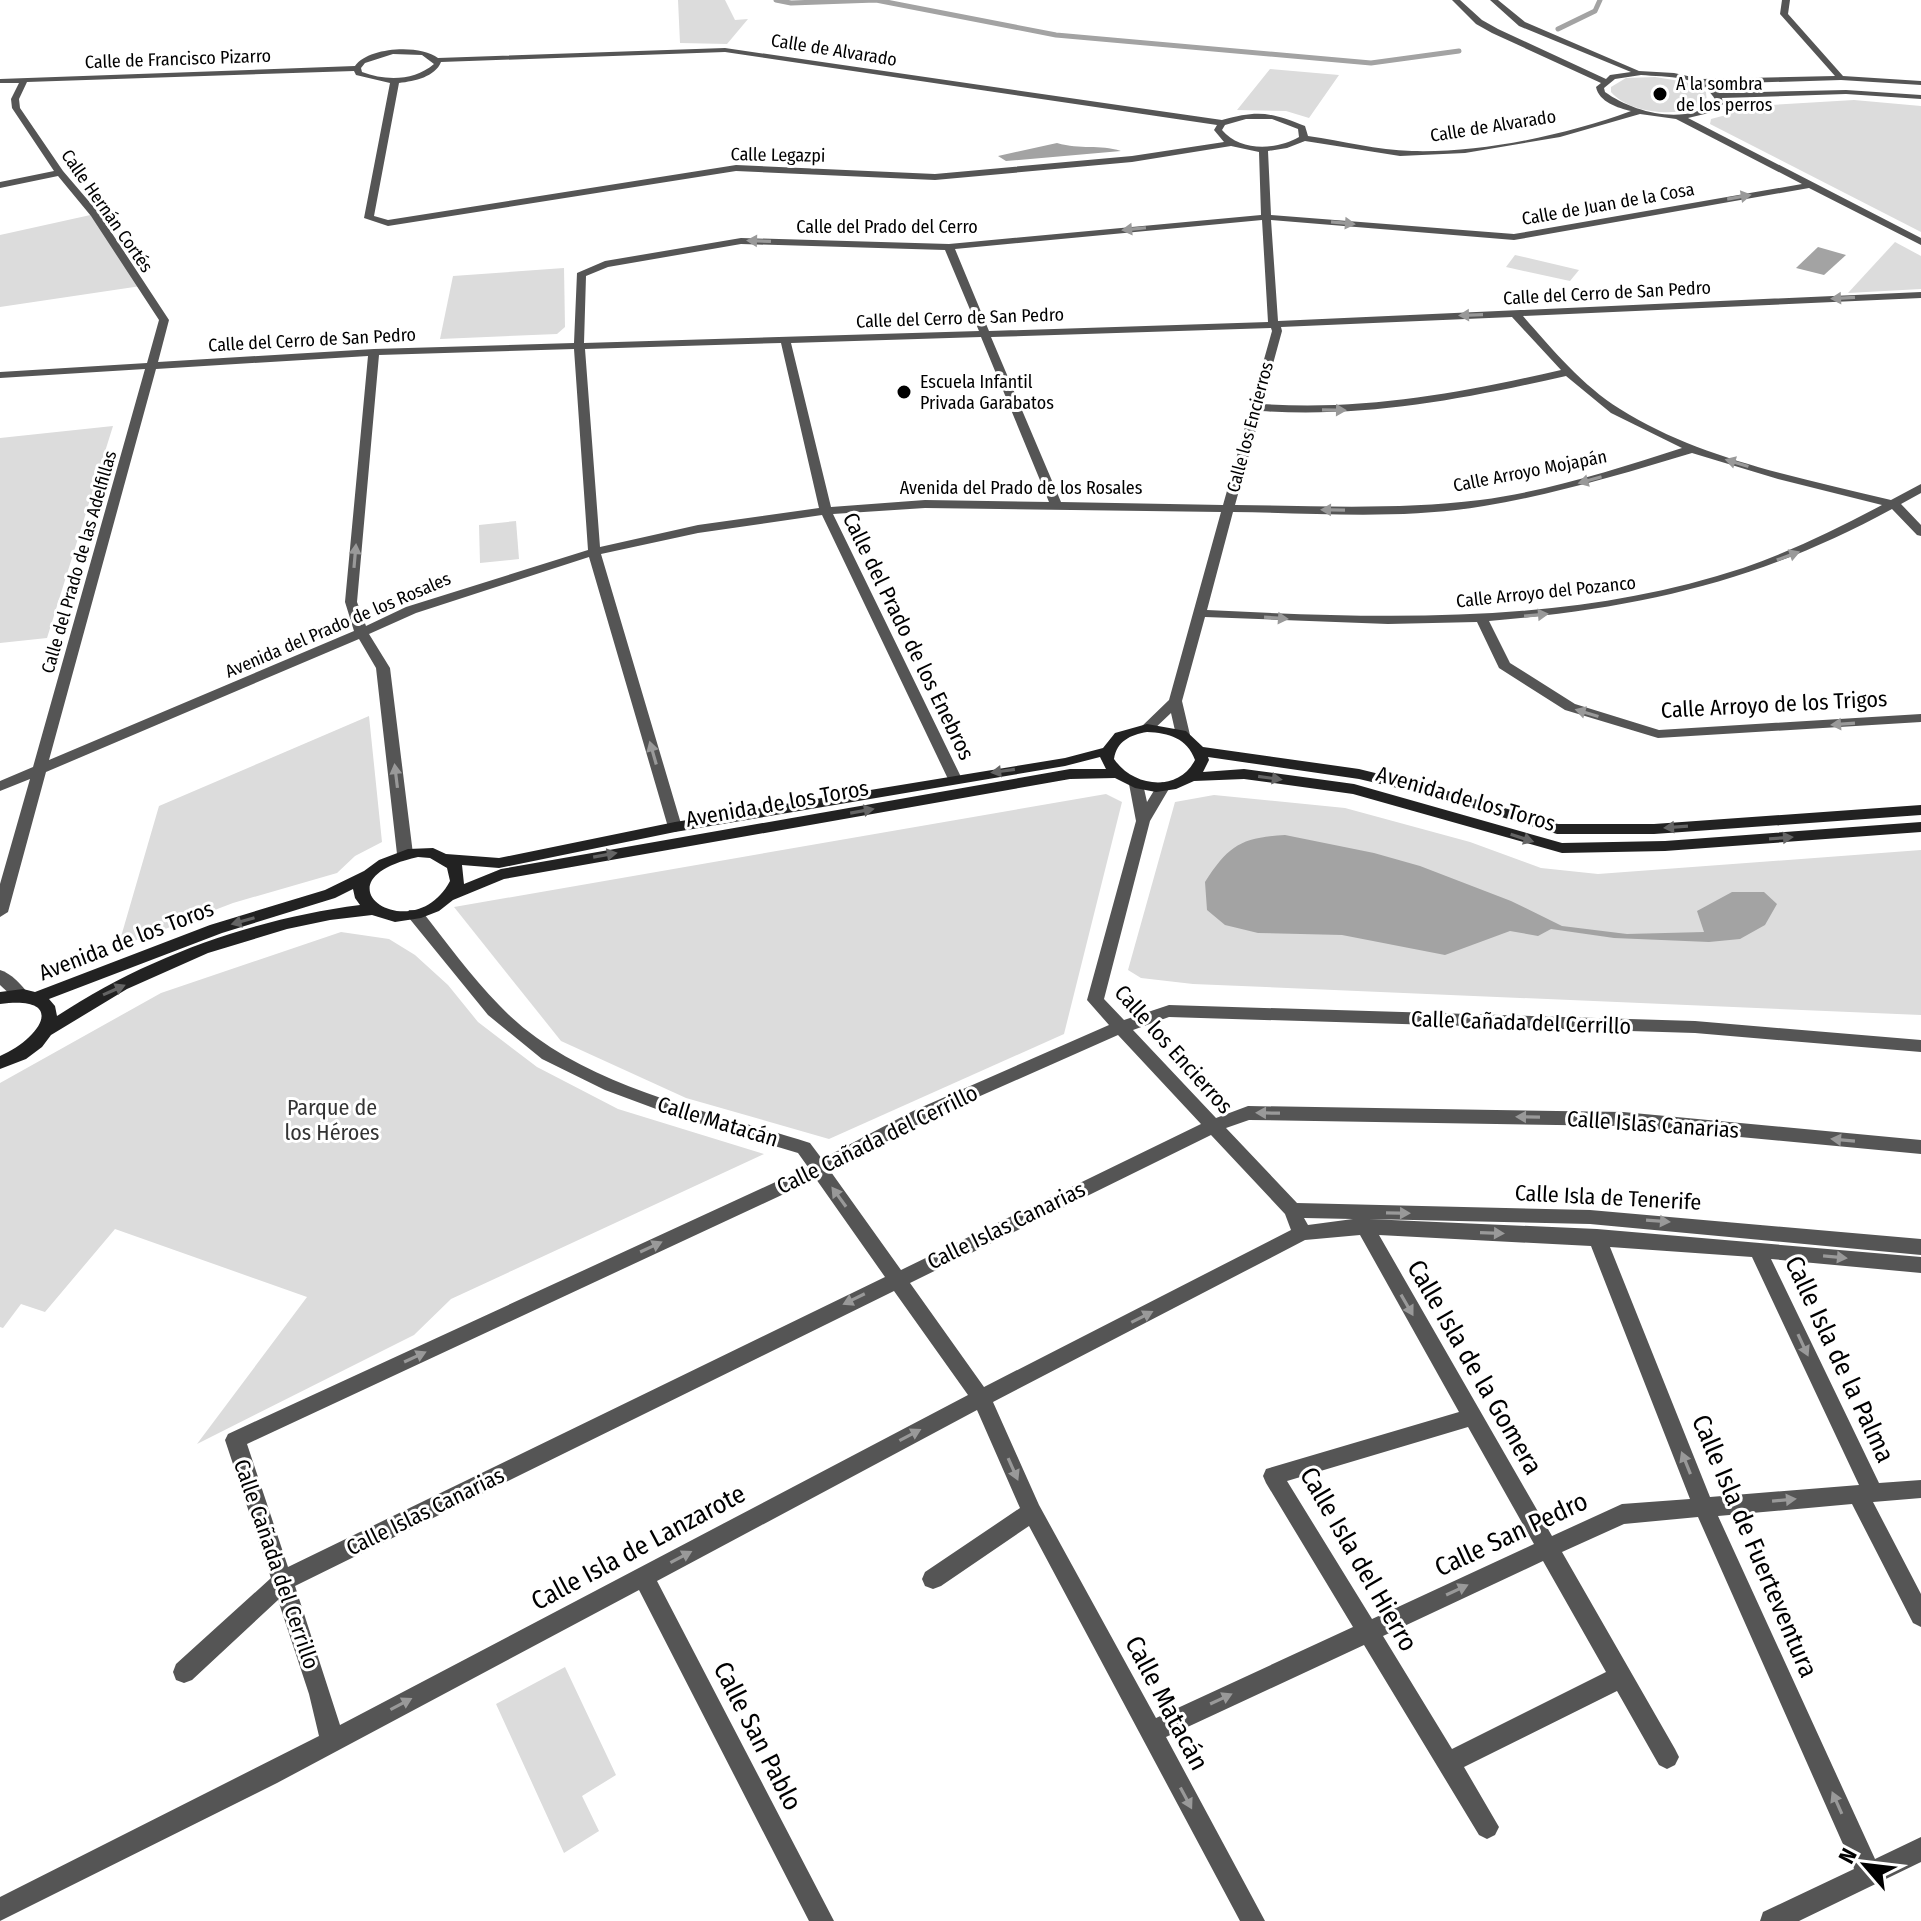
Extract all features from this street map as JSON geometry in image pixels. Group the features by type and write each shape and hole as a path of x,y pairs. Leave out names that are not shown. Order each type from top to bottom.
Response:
{"main road":[{"path":"1147,728 1183,735 1200,751 1200,769 1192,777 1163,787 1136,784 1110,766 1107,751 1125,733 1147,728"},
{"name":"Avenida de los Toros","path":"446,859 499,863 675,827 1065,762 1107,751"},
{"name":"Avenida de los Toros","path":"1200,751 1359,774 1443,794 1557,829 1654,829 1921,810"},
{"name":"Avenida de los Toros","path":"450,896 501,874 1070,774 1116,773"},
{"name":"Avenida de los Toros","path":"1192,777 1244,774 1354,789 1562,848 1665,846 1921,827"},
{"path":"433,853 446,859 458,874 450,896 415,914 400,916 373,909 364,899 362,887 368,875 382,863 405,854 433,853"},
{"name":"Avenida de los Toros","path":"0,998 28,996 216,929 330,894 368,875"},
{"name":"Avenida de los Toros","path":"0,1063 22,1055 48,1030 89,1001 212,946 285,923 373,909"},
{"path":"28,996 47,1005 52,1017 48,1030"}],"street":[{"path":"1456,0 1479,22 1501,35 1604,81 1641,73"},
{"path":"1494,0 1522,24 1641,73 1699,82 1841,78 1921,83"},
{"path":"1786,0 1784,14 1841,78"},
{"path":"392,52 423,53 437,64 395,80 366,77 357,68 362,61 392,52"},
{"name":"Calle de Alvarado","path":"437,64 721,57 1220,126 1246,116 1273,116 1302,128 1304,138 1413,154 1459,151 1594,125 1638,112"},
{"name":"Calle de Francisco Pizarro","path":"0,81 357,68"},
{"name":"Calle Legazpi","path":"395,80 369,218 388,223 736,168 935,177 1132,159 1232,143"},
{"name":"Calle Hernán Cortés","path":"24,81 15,99 16,108 60,173 95,214 164,320 155,363"},
{"path":"1604,81 1600,87 1601,93 1608,100 1638,112 1677,116 1707,112 1720,102 1719,96"},
{"path":"1699,82 1719,96 1846,92 1921,97"},
{"path":"1677,116 1921,242"},
{"path":"1220,126 1221,137 1232,143 1263,149 1289,146 1304,138"},
{"name":"Calle los Encierros","path":"1183,735 1175,701 1277,331 1274,324 1263,149"},
{"path":"0,185 60,173"},
{"name":"Calle de Juan de la Cosa","path":"1266,217 1514,237 1811,185"},
{"name":"Calle del Prado del Cerro","path":"579,344 581,275 605,264 741,241 949,247 1266,217"},
{"path":"949,247 1055,503"},
{"name":"Calle del Cerro de San Pedro","path":"0,375 155,363 374,352 1274,324 1921,295"},
{"path":"1514,313 1568,372 1615,411 1692,449 1782,477 1894,504 1921,532"},
{"name":"Calle del Prado de los Enebros","path":"785,339 826,511 955,779"},
{"path":"579,344 594,552 675,827"},
{"path":"374,352 351,602 361,632 383,668 405,854"},
{"name":"Calle del Prado de las Adelfillas","path":"0,912 155,363"},
{"path":"1256,407 1355,411 1428,404 1568,372"},
{"name":"Calle Arroyo Mojapán","path":"1228,508 1391,511 1482,503 1577,484 1692,449"},
{"name":"Calle Arroyo del Pozanco","path":"1198,613 1332,621 1482,620 1639,602 1715,583 1812,548 1921,488"},
{"name":"Avenida del Prado de los Rosales","path":"0,786 361,632 463,592 594,552 698,529 826,511 925,504 1055,503 1228,508"},
{"name":"Calle Arroyo de los Trigos","path":"1482,620 1504,665 1570,707 1658,734 1921,718"},
{"path":"1147,728 1175,701"},
{"name":"Calle los Encierros","path":"1136,784 1143,821"},
{"name":"Calle los Encierros","path":"1163,787 1143,821 1095,1000 1292,1210 1302,1233"},
{"name":"Calle Matacán","path":"415,914 494,1011 548,1055 611,1085 681,1111 804,1148 981,1398 1032,1512 1253,1921"},
{"path":"0,976 28,996"},
{"name":"Calle Cañada del Cerrillo","path":"332,1740 235,1440 819,1170 867,1139 1119,1026 1169,1011 1695,1027 1921,1046"},
{"name":"Calle Islas Canarias","path":"184,1672 283,1581 897,1277 1212,1126 1248,1113 1623,1119 1921,1147"},
{"name":"Calle Isla de Tenerife","path":"1292,1210 1360,1220 1757,1249 1921,1265"},
{"name":"Calle Isla de Tenerife","path":"1302,1233 1360,1220 1590,1217 1921,1247"},
{"name":"Calle Isla de la Gomera","path":"1360,1220 1619,1678 1667,1757"},
{"name":"Calle Isla de Lanzarote","path":"0,1910 1302,1233"},
{"name":"Calle Isla de Fuerteventura","path":"1597,1237 1704,1507 1869,1874"},
{"name":"Calle Isla de la Palma","path":"1757,1249 1921,1616"},
{"name":"Calle Isla del Hierro","path":"1471,1417 1273,1476 1487,1827"},
{"name":"Calle San Pedro","path":"1151,1732 1622,1514 1921,1489"},
{"path":"933,1579 1032,1512"},
{"name":"Calle San Pablo","path":"644,1577 822,1921"},
{"path":"1448,1763 1619,1678"},
{"path":"1772,1921 1921,1849"}],"green space":[{"path":"678,0 725,0 735,20 748,19 727,44 680,43"},
{"path":"1270,69 1339,75 1309,118 1286,111 1237,110"},
{"path":"1655,77 1686,82 1706,92 1707,103 1684,111 1657,112 1631,106 1611,92 1611,87 1626,78"},
{"path":"1854,100 1921,106 1921,232 1710,124 1711,119 1726,115 1736,107"},
{"path":"95,214 141,286 0,307 0,235"},
{"path":"1895,242 1921,256 1921,289 1848,293"},
{"path":"1515,255 1579,270 1570,281 1506,267"},
{"path":"564,268 565,327 557,334 440,339 453,276"},
{"path":"113,426 47,638 0,643 0,438"},
{"path":"516,521 519,559 480,563 479,525"},
{"path":"369,716 382,842 355,856 337,873 233,903 118,947 159,806"},
{"path":"1106,794 1122,802 1064,1034 829,1139 686,1098 561,1041 454,907"},
{"path":"1214,795 1345,808 1470,842 1541,868 1598,874 1921,850 1921,1015 1193,984 1141,978 1128,970 1175,802"},
{"name":"Parque de los Héroes","path":"341,932 389,939 415,955 448,985 478,1022 537,1067 618,1109 764,1154 451,1299 414,1335 197,1444 307,1297 115,1229 45,1312 21,1304 3,1328 0,1327 0,1083 161,993"},
{"path":"565,1667 616,1775 582,1796 599,1831 564,1853 496,1704"}],"shaded area":[{"path":"1057,143 1121,151 1006,161 998,156"},
{"path":"1818,247 1846,255 1824,275 1796,268"},
{"path":"1285,835 1420,866 1511,901 1562,926 1627,934 1704,932 1697,911 1732,892 1764,892 1777,904 1765,925 1740,939 1709,942 1614,938 1551,929 1538,936 1510,931 1445,955 1342,935 1258,933 1225,925 1207,910 1205,882 1221,859 1247,841"}],"waterway":[{"path":"776,0 791,3 876,0 1056,35 1371,63 1459,51"},
{"path":"1558,29 1595,11 1600,0"}],"place":[{"name":"A la sombra de los perros","path":"1660,94"},
{"name":"Escuela Infantil Privada Garabatos","path":"904,392"}]}
